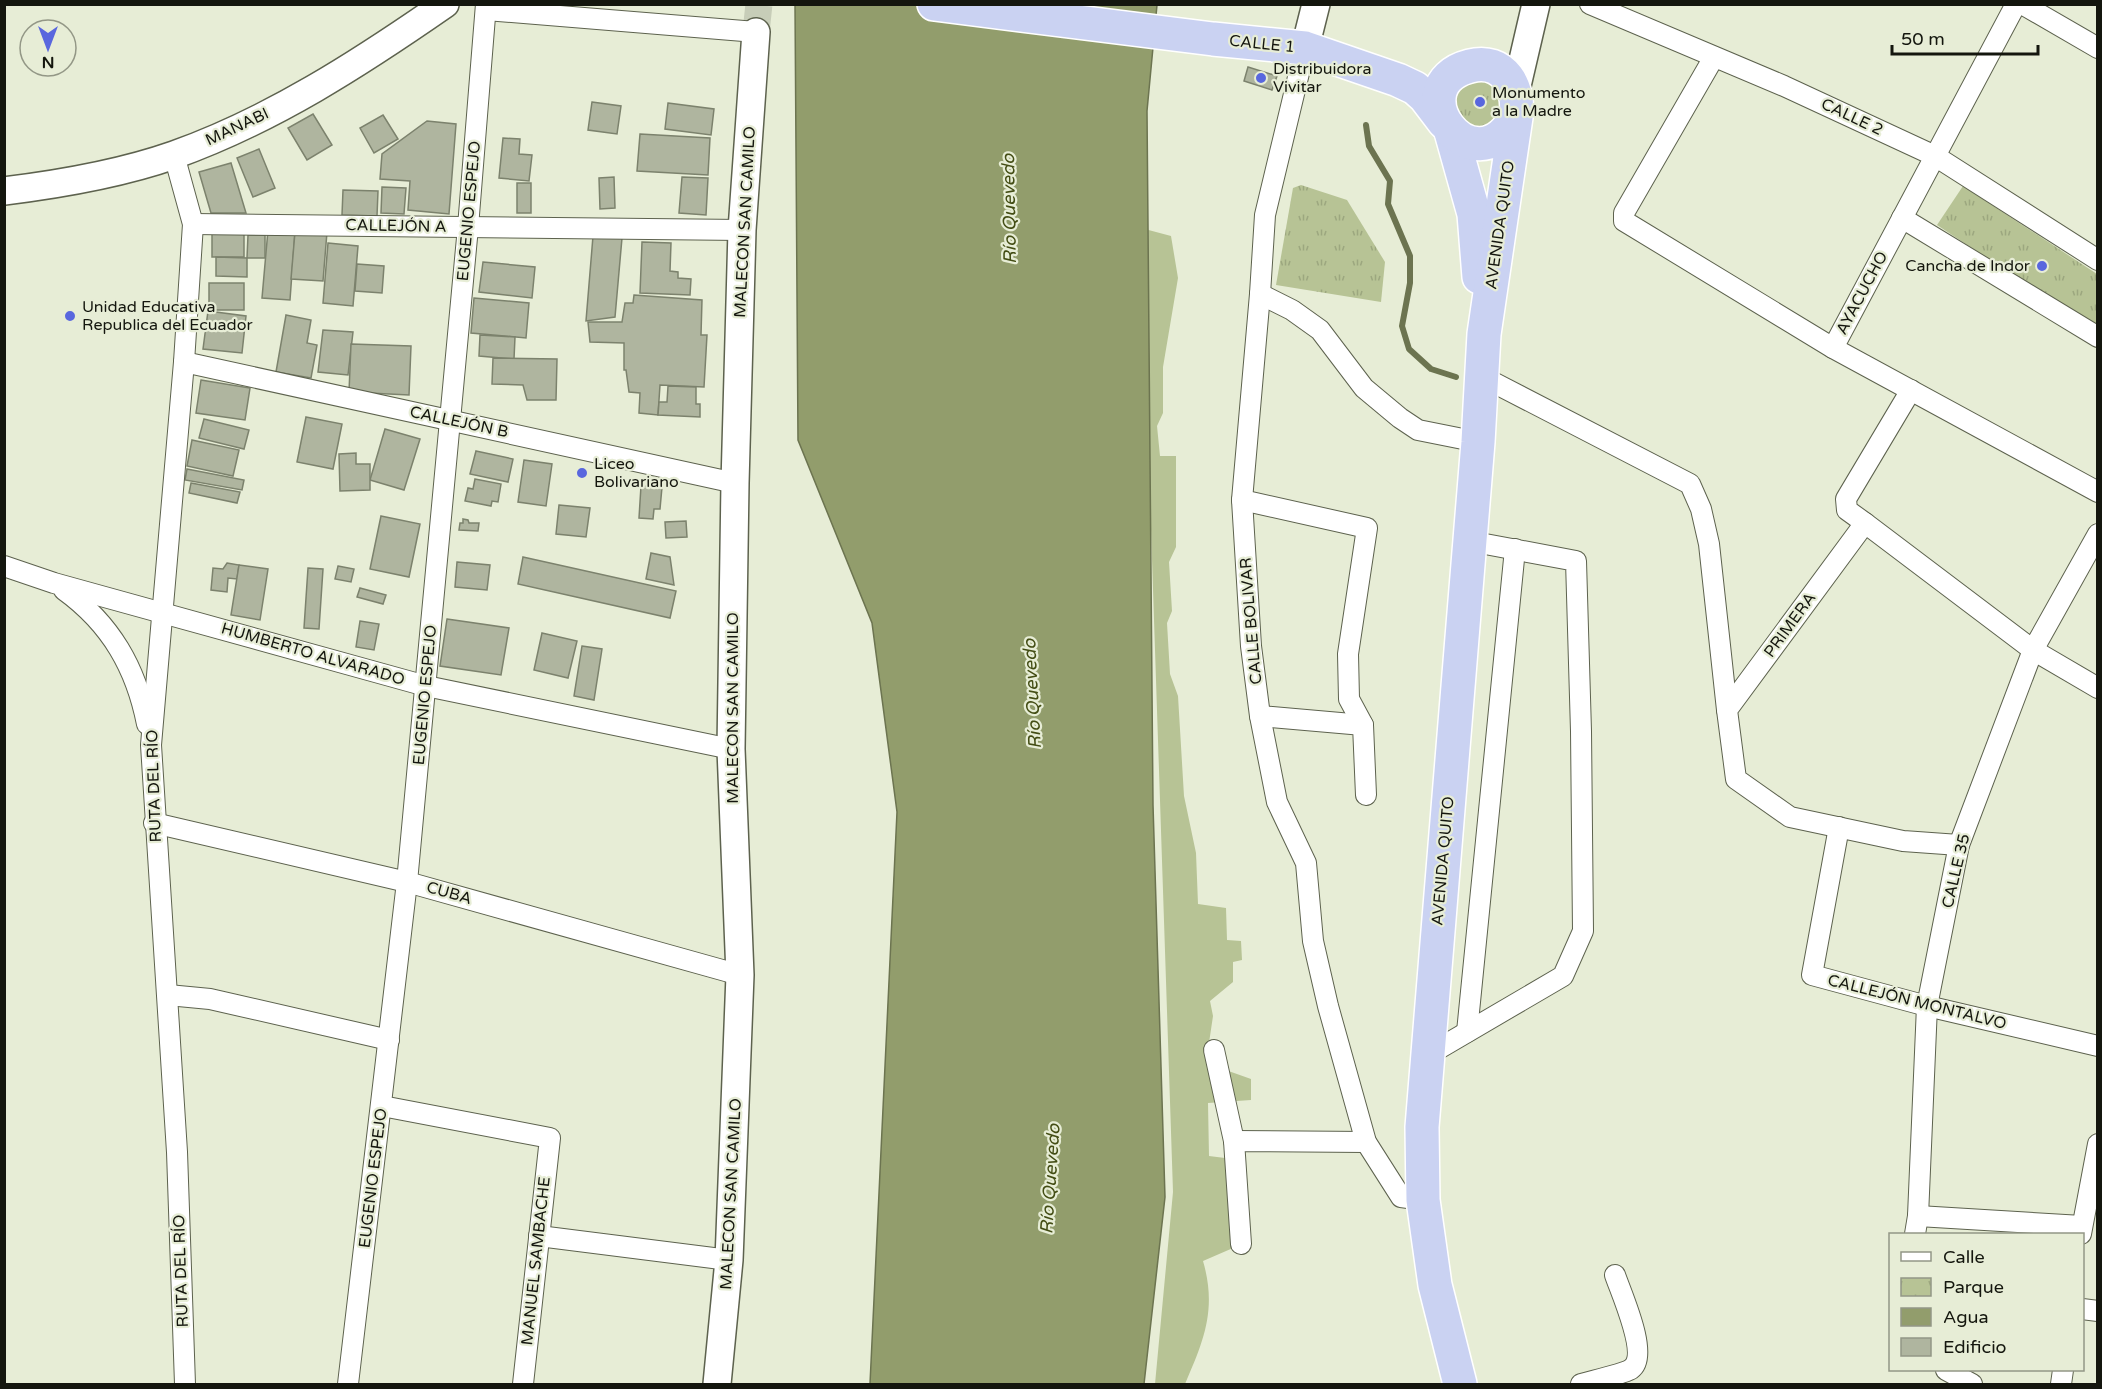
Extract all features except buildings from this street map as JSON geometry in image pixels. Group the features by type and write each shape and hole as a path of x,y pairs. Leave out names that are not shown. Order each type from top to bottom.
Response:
{"highway":[{"name":"CALLE 1","path":"934,4 1213,39 1305,48 1415,88 1447,127"},
{"path":"1486,65 1499,70 1509,78 1516,104 1509,128 1499,137 1487,142 1474,142 1462,139 1447,127 1440,110 1440,97 1451,75 1462,68 1486,65"},
{"name":"CALLE 1","path":"1379,75 1426,78 1451,75"},
{"name":"AVENIDA QUITO","path":"1460,1384 1435,1286 1424,1200 1422,1127 1478,442 1484,334 1516,104"},
{"name":"AVENIDA QUITO","path":"1447,127 1474,214 1484,334"}],"main road":[{"name":"MANABI","path":"4,191 50,185 110,172 174,155 222,135 306,95 445,4"},
{"name":"CALLE BOLIVAR","path":"1305,48 1317,4"},
{"path":"1516,104 1536,4"},
{"name":"MALECON SAN CAMILO","path":"717,1384 729,1260 740,975 731,749 735,483 742,230 756,32"}],"street":[{"name":"CALLE 2","path":"1590,4 1784,86 1935,156 2097,260"},
{"name":"AYACUCHO","path":"2016,4 1833,348 2097,492"},
{"path":"2022,4 2097,48"},
{"path":"486,7 756,32"},
{"name":"EUGENIO ESPEJO","path":"348,1384 407,882 468,227 486,7"},
{"name":"CALLE BOLIVAR","path":"1305,48 1265,215 1242,500 1251,646 1260,716 1277,802 1305,862 1313,941 1325,996 1366,1142 1401,1197 1424,1200"},
{"path":"1714,57 1624,213 1624,221 1833,348"},
{"name":"RUTA DEL RÍO","path":"174,155 193,224 184,362 151,745 154,823 168,995 177,1152 185,1384"},
{"path":"1902,218 2097,337"},
{"name":"CALLEJÓN A","path":"193,224 742,230"},
{"path":"1260,294 1292,310 1320,330 1364,388 1400,418 1418,430 1478,442"},
{"name":"CALLEJÓN B","path":"184,362 735,483"},
{"path":"1481,376 1690,484 1701,509 1709,544 1736,779 1790,817 1903,841 1959,846"},
{"path":"1911,390 1846,500 1847,510 2034,650 2097,688"},
{"path":"1242,500 1367,528 1348,654 1349,699 1363,725 1366,795"},
{"name":"PRIMERA","path":"1727,710 1865,523"},
{"name":"CALLE 35","path":"1917,1225 1927,1006 1959,846 2034,650 2097,534"},
{"path":"1428,1055 1563,975 1583,931 1576,561 1469,541"},
{"path":"1467,1032 1515,549"},
{"name":"HUMBERTO ALVARADO","path":"4,566 54,584 426,686 731,749"},
{"path":"54,584 85,605 102,624 120,651 134,677 151,745"},
{"path":"1260,716 1363,725"},
{"name":"CUBA","path":"154,823 407,882 740,975"},
{"name":"CALLEJÓN MONTALVO","path":"1839,827 1812,975 1927,1006 2097,1046"},
{"path":"168,995 210,999 389,1040"},
{"path":"1214,1050 1234,1141 1241,1244"},
{"name":"MANUEL SAMBACHE","path":"382,1106 550,1138 523,1384"},
{"path":"1234,1141 1366,1142"},
{"path":"1917,1225 2082,1230 2097,1144"},
{"path":"539,1236 729,1260"},
{"path":"1581,1384 1631,1369 1638,1359 1638,1343 1615,1275"},
{"path":"1948,1371 1972,1384"}],"green space":[{"path":"1484,74 1507,101 1489,130 1461,127 1451,92"},
{"path":"1301,185 1347,200 1385,262 1381,302 1276,285 1293,188"},
{"path":"1963,186 2097,274 2097,331 1937,225"},
{"path":"1141,228 1171,236 1178,278 1163,367 1163,413 1157,426 1160,456 1176,456 1176,547 1169,562 1172,611 1167,623 1170,674 1178,696 1184,796 1196,853 1198,904 1226,908 1227,940 1241,941 1242,960 1233,962 1233,982 1210,1001 1213,1016 1206,1063 1251,1079 1251,1100 1208,1103 1209,1156 1233,1159 1233,1248 1203,1261 1209,1294 1206,1324 1198,1353 1185,1384 1155,1384 1173,1192"}],"water":[{"name":"Río Quevedo","path":"795,5 1157,5 1147,111 1153,805 1165,1197 1144,1384 870,1384 897,812 872,623 798,440"}],"waterway":[{"path":"1366,125 1369,146 1390,181 1388,204 1410,256 1410,283 1402,326 1409,349 1431,369 1456,377"}],"tunnel":[{"path":"756,32 759,4"}],"place":[{"name":"Distribuidora Vivitar","path":"1261,78"},
{"name":"Monumento a la Madre","path":"1480,102"},
{"name":"Cancha de Indor","path":"2042,266"},
{"name":"Unidad Educativa Republica del Ecuador","path":"70,316"},
{"name":"Liceo Bolivariano","path":"582,473"}]}
